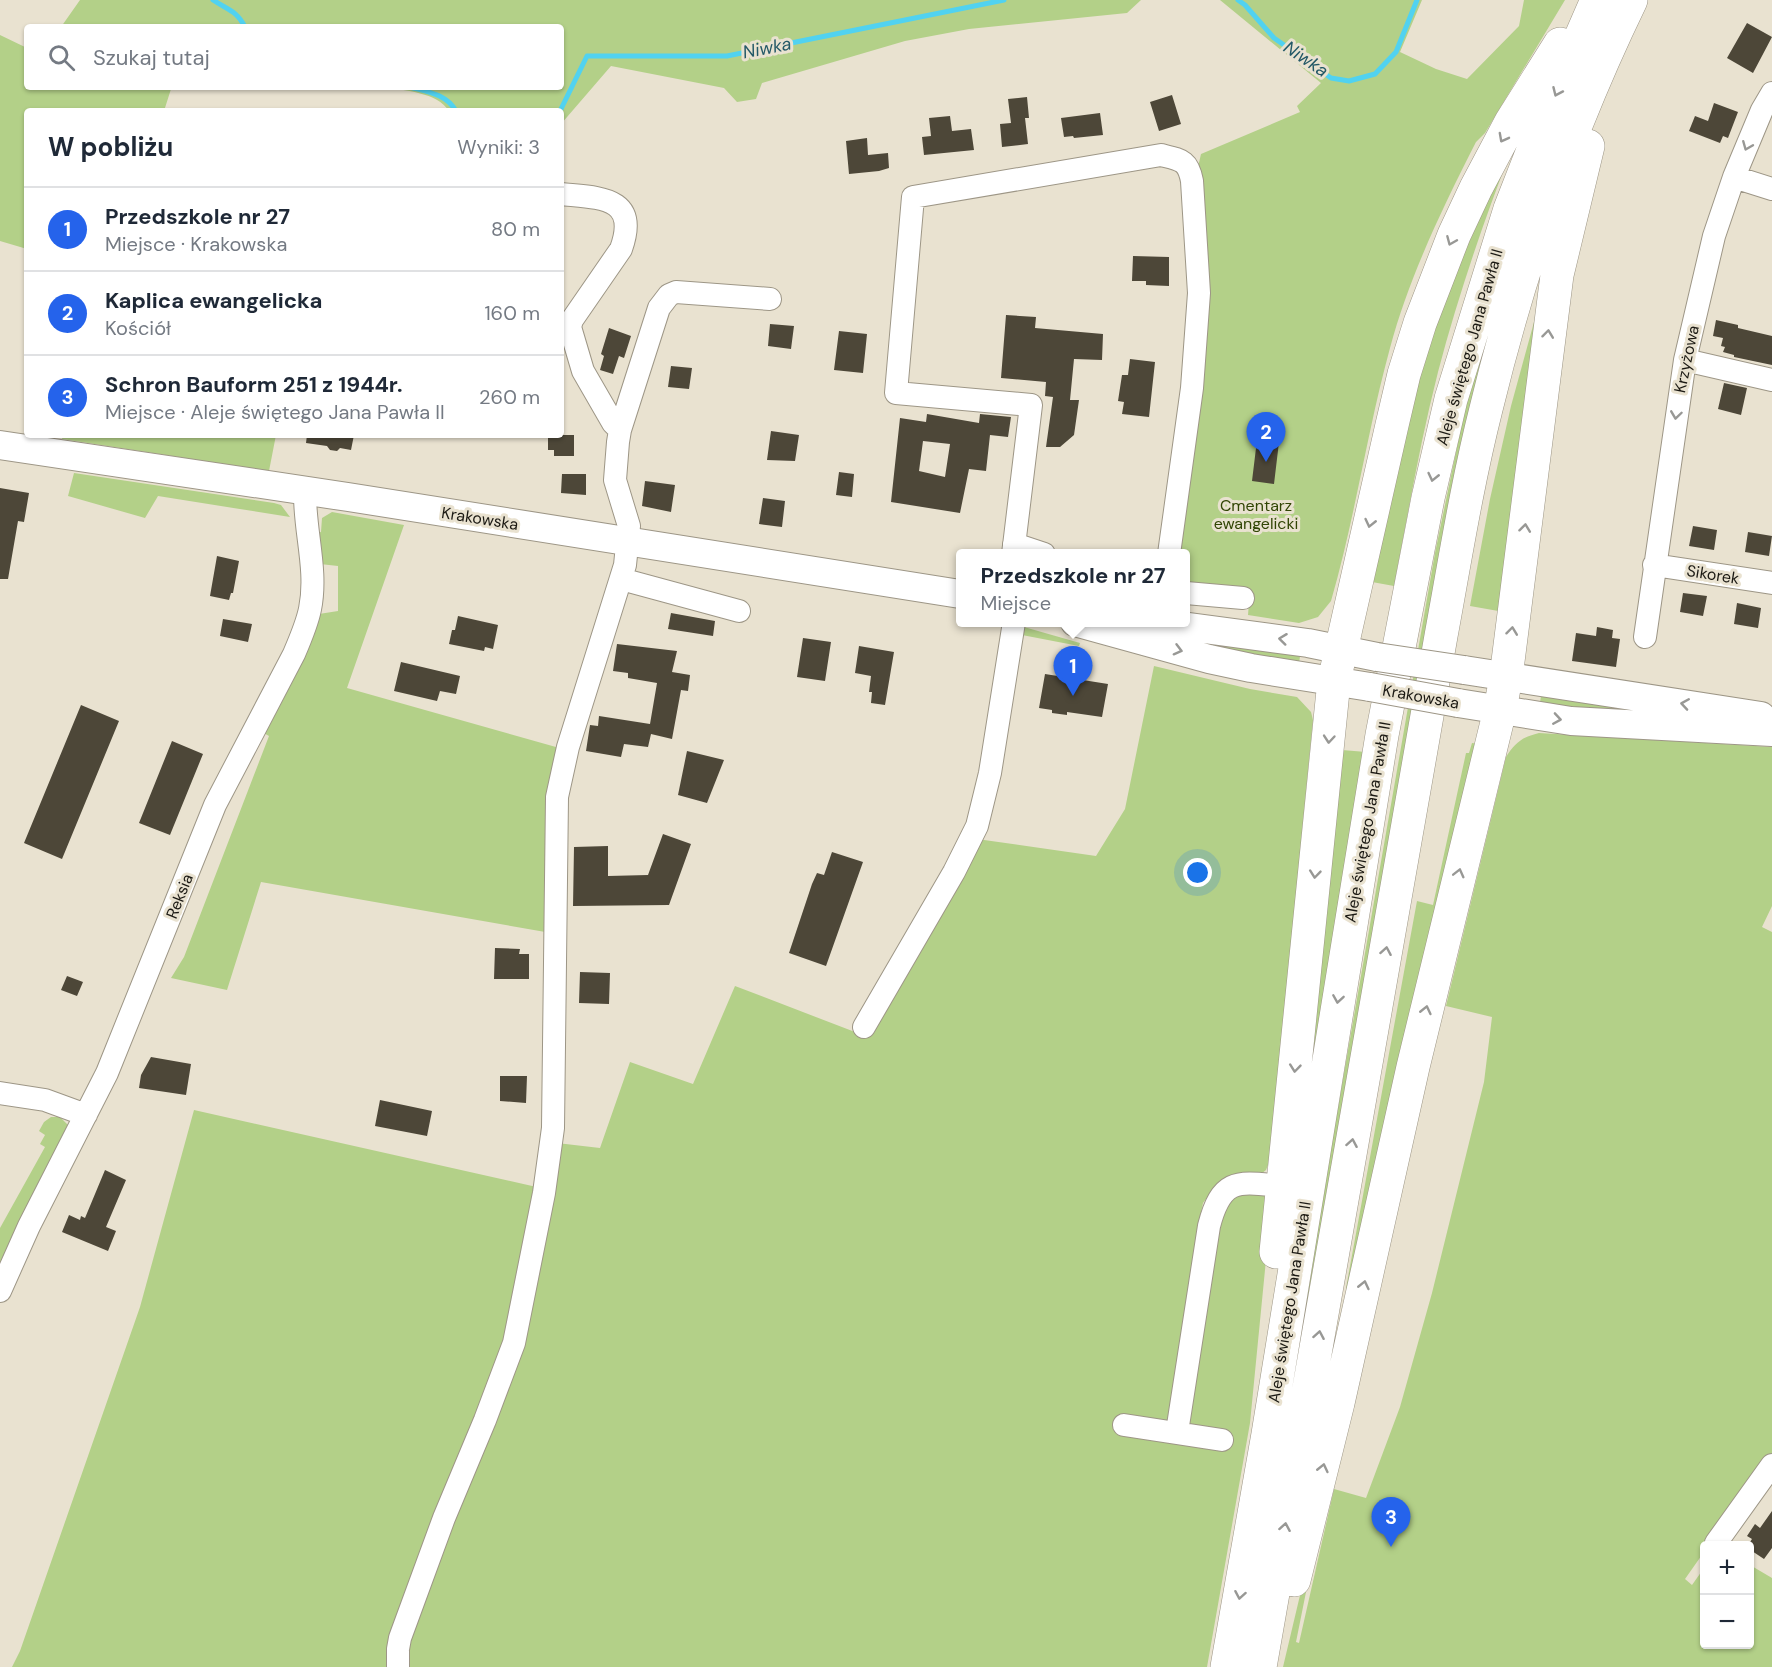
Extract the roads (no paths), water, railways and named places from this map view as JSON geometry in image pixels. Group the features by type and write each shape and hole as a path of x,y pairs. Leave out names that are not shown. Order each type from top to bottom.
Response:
{"highway":[{"path":"1268,1434 1272,1283 1334,681 1341,649 1404,374 1435,280 1476,188 1511,122 1590,0"},
{"path":"1270,1667 1306,1537 1413,1067 1500,710 1557,274 1617,6"},
{"name":"Aleje świętego Jana Pawła II","path":"1227,1667 1268,1434 1382,735 1428,498 1451,399 1510,209 1546,117 1617,6"},
{"name":"Aleje świętego Jana Pawła II","path":"1260,1667 1439,648 1481,431 1506,332 1536,234 1617,6"}],"main road":[{"name":"Krakowska","path":"0,445 956,593"},
{"name":"Krakowska","path":"1094,627 1251,668 1571,721 1772,732"},
{"name":"Krakowska","path":"1188,627 1308,643 1377,657 1772,718"}],"street":[{"name":"Krzyżowa","path":"1645,637 1685,360 1714,236 1734,177 1762,110 1772,93"},
{"path":"1014,549 1031,405 896,393 913,197 1161,155 1181,160 1190,168 1199,293 1192,388 1170,549"},
{"path":"1734,177 1772,189"},
{"path":"564,194 606,199 616,205 627,222 621,249 572,320 570,327 583,371 613,423 620,430"},
{"path":"398,1667 400,1638 444,1518 505,1369 525,1291 544,1193 552,1139 557,797 568,747 621,579 628,542 629,526 615,480 620,430 659,308 669,295 676,292 770,299"},
{"path":"1685,360 1772,380"},
{"name":"Reksia","path":"0,1291 29,1226 107,1073 215,806 294,654 303,631 310,608 311,588 311,557 305,491"},
{"name":"Sikorek","path":"1654,565 1772,583"},
{"path":"621,579 739,611"},
{"path":"1190,593 1243,598"},
{"path":"864,1027 954,872 977,826 990,773 1013,627"},
{"path":"0,1093 45,1100 86,1115"},
{"path":"1177,1432 1213,1209 1220,1196 1230,1186 1243,1183 1283,1186"},
{"path":"1124,1425 1222,1440"},
{"path":"1717,1541 1772,1465"}],"waterway":[{"name":"Niwka","path":"213,0 235,14 244,24"},
{"name":"Niwka","path":"561,108 587,56 727,56 1004,0"},
{"name":"Niwka","path":"1238,0 1274,38 1331,78 1349,81 1375,74 1396,52 1417,0"},
{"name":"Niwka","path":"422,90 442,97 454,108"}],"place":[{"name":"Kaplica ewangelicka","path":"1266,462"},
{"name":"Przedszkole nr 27","path":"1073,696"},
{"name":"Schron Bauform 251 z 1944r.","path":"1391,1547"}],"park label":[{"name":"Cmentarz ewangelicki","path":"1256,514"}]}
